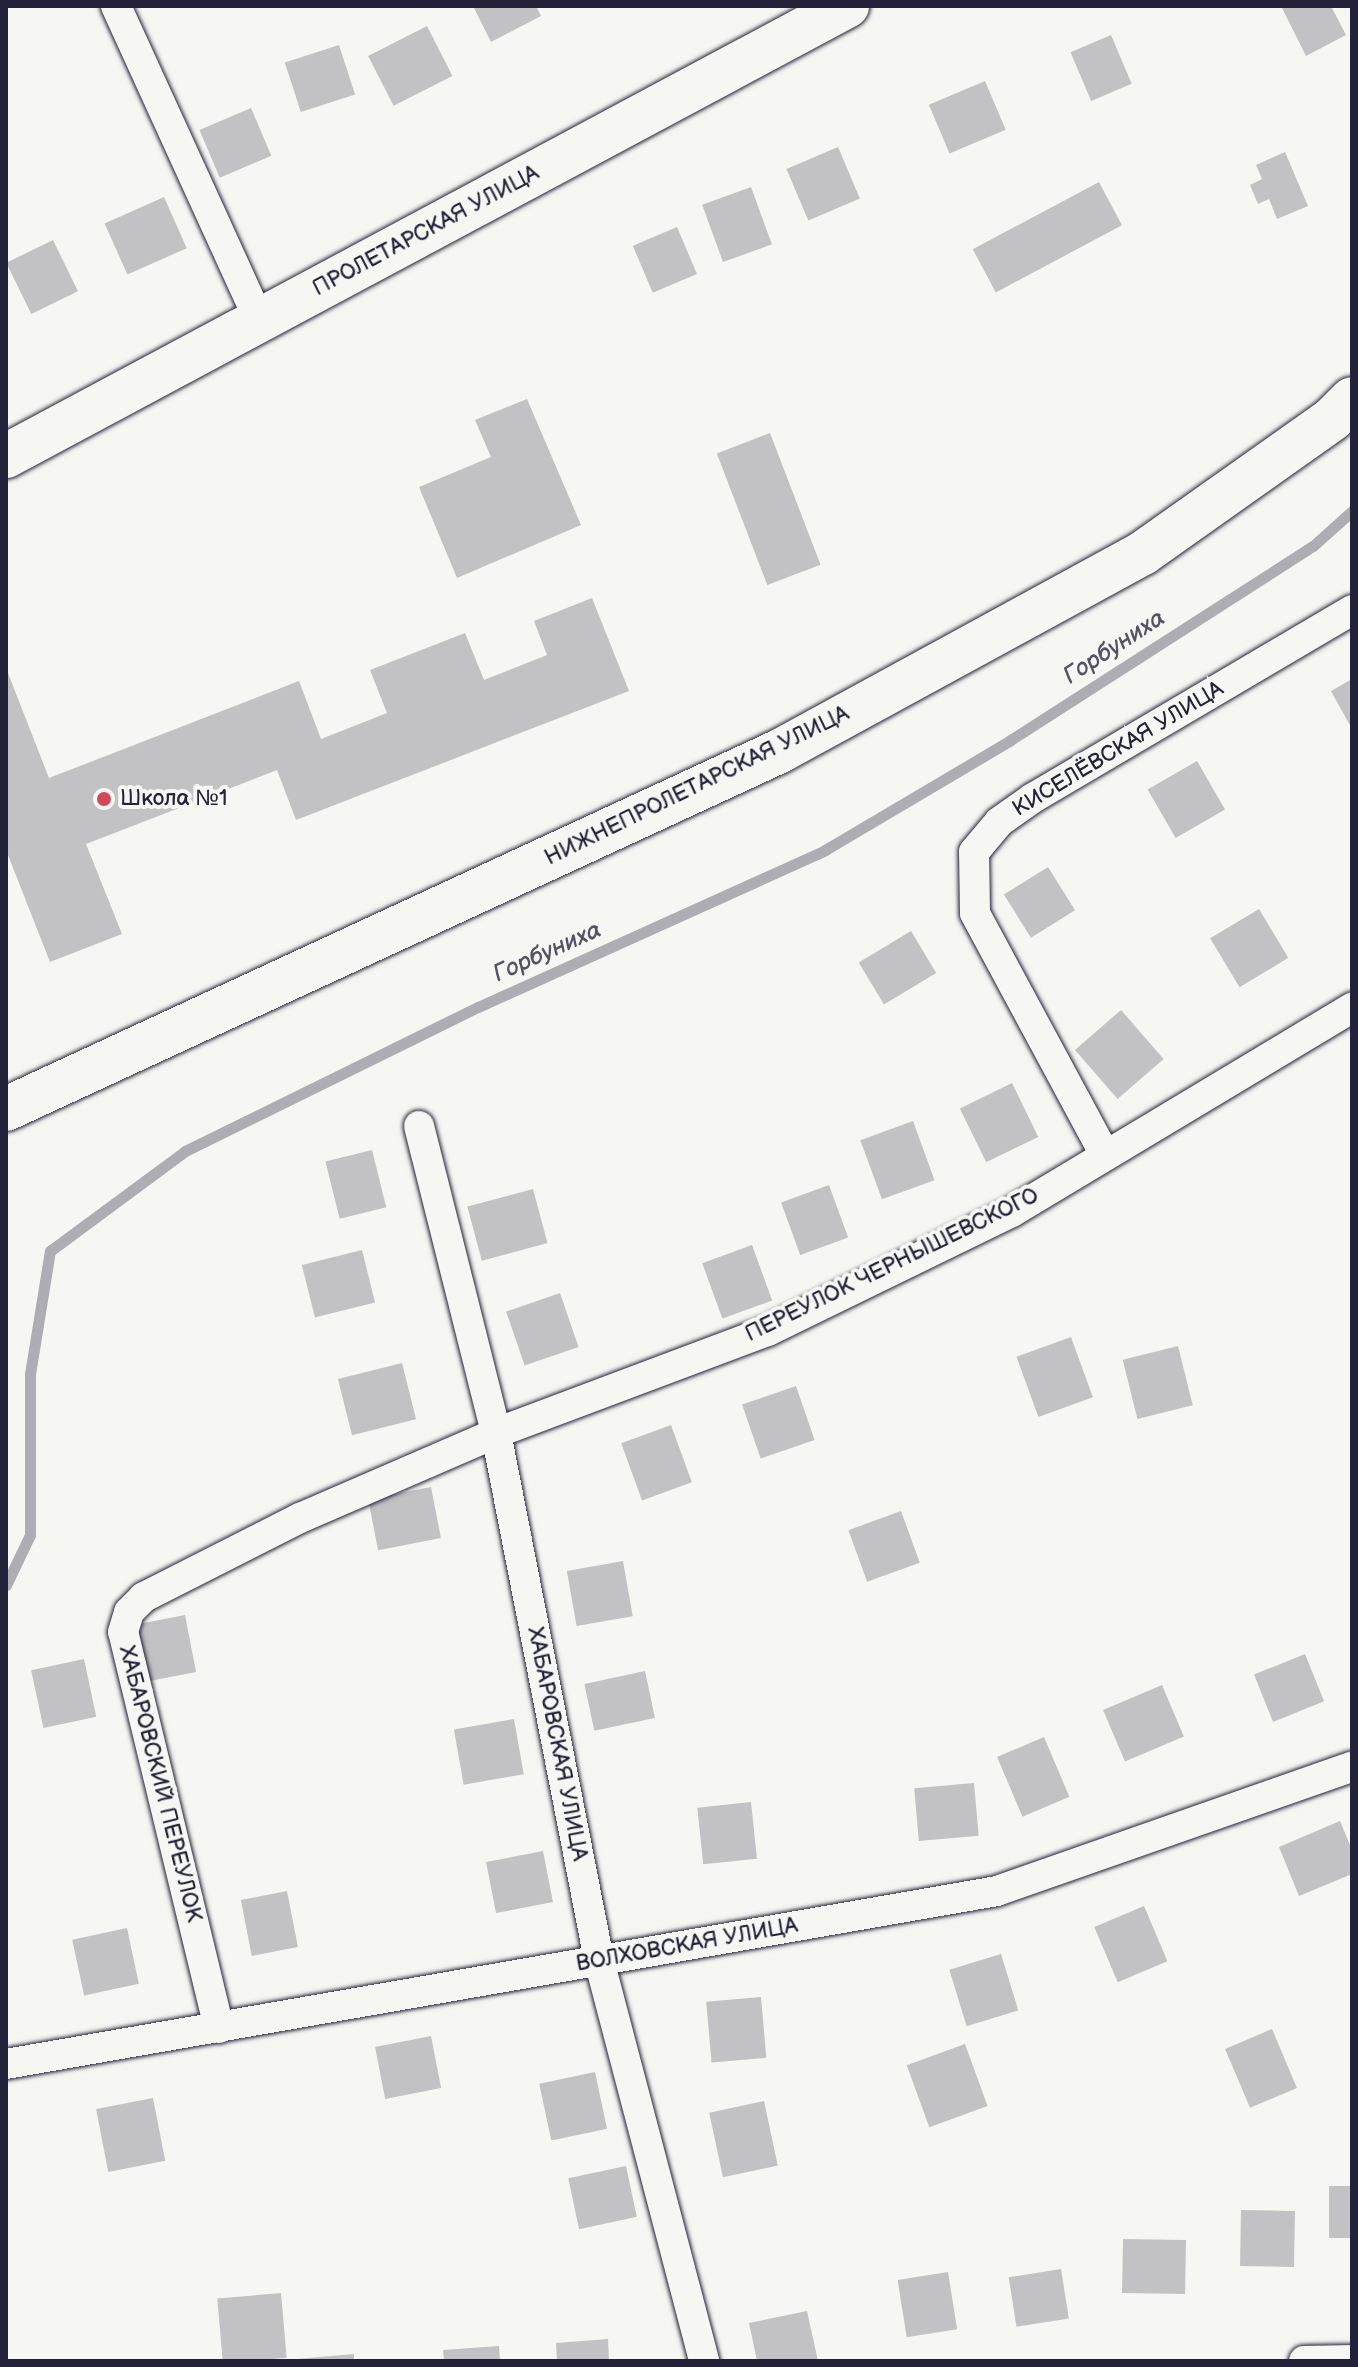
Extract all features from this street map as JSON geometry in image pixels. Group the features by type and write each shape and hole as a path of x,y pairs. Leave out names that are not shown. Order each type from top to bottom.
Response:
{"main road":[{"name":"ПРОЛЕТАРСКАЯ УЛИЦА","path":"6,456 847,6"},
{"name":"НИЖНЕПРОЛЕТАРСКАЯ УЛИЦА","path":"6,1109 780,751 1143,553 1332,419 1352,399"}],"street":[{"path":"116,6 259,320"},
{"name":"КИСЕЛЁВСКАЯ УЛИЦА","path":"1104,1153 975,913 974,852 999,822 1033,798 1352,610"},
{"name":"ПЕРЕУЛОК ЧЕРНЫШЕВСКОГО","path":"496,1433 768,1331 1012,1212 1104,1153 1352,1008"},
{"name":"ХАБАРОВСКАЯ УЛИЦА","path":"419,1126 496,1433 599,1960 704,2361"},
{"name":"ХАБАРОВСКИЙ ПЕРЕУЛОК","path":"219,2028 123,1632 129,1612 144,1597 300,1518 496,1433"},
{"name":"ВОЛХОВСКАЯ УЛИЦА","path":"6,2064 997,1891 1352,1767"},
{"path":"1304,2361 1352,2360"}],"building":[{"path":"473,6 536,6 541,16 491,42"},
{"path":"1281,6 1331,6 1346,35 1306,56"},
{"path":"427,26 452,76 394,106 368,56"},
{"path":"1111,35 1132,84 1091,101 1070,52"},
{"path":"339,45 355,94 301,112 285,63"},
{"path":"985,81 1006,130 950,154 929,105"},
{"path":"251,108 271,156 220,178 199,130"},
{"path":"838,147 860,199 808,220 786,169"},
{"path":"1285,152 1308,206 1277,219 1269,199 1258,204 1250,185 1262,179 1256,165"},
{"path":"1099,182 1122,225 996,292 973,249"},
{"path":"751,187 772,244 723,262 702,205"},
{"path":"164,197 187,248 127,275 105,223"},
{"path":"677,227 697,274 653,293 633,246"},
{"path":"53,240 78,291 31,314 6,263"},
{"path":"527,399 581,525 457,578 419,487 491,457 475,420"},
{"path":"770,433 821,565 767,585 717,453"},
{"name":"Школа №1","path":"592,598 629,691 296,820 277,770 86,844 122,934 50,962 6,850 6,668 49,778 299,681 321,739 387,713 370,670 465,633 484,680 547,655 534,621"},
{"path":"1352,679 1352,729 1331,691"},
{"path":"1197,761 1225,809 1176,838 1148,790"},
{"path":"1048,867 1075,910 1031,938 1004,895"},
{"path":"1259,909 1288,958 1239,987 1210,938"},
{"path":"911,931 936,973 884,1004 859,962"},
{"path":"1121,1010 1164,1059 1118,1099 1075,1050"},
{"path":"1012,1083 1038,1137 986,1162 960,1108"},
{"path":"913,1121 935,1180 882,1199 860,1140"},
{"path":"372,1150 386,1207 340,1219 325,1162"},
{"path":"829,1185 848,1238 800,1255 781,1202"},
{"path":"533,1189 547,1243 482,1261 467,1207"},
{"path":"752,1245 772,1300 722,1319 702,1263"},
{"path":"362,1250 375,1302 315,1317 302,1265"},
{"path":"560,1293 579,1347 525,1365 506,1312"},
{"path":"1071,1337 1093,1397 1038,1417 1016,1357"},
{"path":"1178,1346 1193,1405 1137,1419 1123,1360"},
{"path":"402,1363 416,1419 352,1435 338,1379"},
{"path":"796,1386 815,1440 761,1458 742,1405"},
{"path":"671,1425 692,1482 642,1500 621,1443"},
{"path":"431,1487 441,1538 378,1550 368,1499"},
{"path":"901,1511 920,1563 867,1582 848,1530"},
{"path":"623,1561 633,1616 577,1626 567,1571"},
{"path":"185,1615 196,1672 146,1682 135,1625"},
{"path":"1305,1654 1324,1701 1273,1722 1254,1675"},
{"path":"84,1659 96,1717 43,1728 31,1670"},
{"path":"645,1671 655,1718 594,1731 584,1684"},
{"path":"1162,1685 1184,1737 1125,1762 1103,1710"},
{"path":"514,1719 524,1774 464,1785 454,1730"},
{"path":"1044,1737 1069,1797 1022,1817 997,1757"},
{"path":"974,1783 979,1836 919,1841 914,1788"},
{"path":"751,1802 757,1859 703,1864 697,1808"},
{"path":"1340,1821 1352,1850 1352,1874 1299,1896 1279,1847"},
{"path":"543,1851 553,1902 496,1913 486,1862"},
{"path":"287,1891 298,1947 252,1956 241,1900"},
{"path":"1144,1906 1167,1961 1118,1982 1094,1927"},
{"path":"127,1928 139,1984 84,1995 72,1940"},
{"path":"1001,1954 1018,2010 967,2026 949,1970"},
{"path":"761,1997 766,2058 712,2063 706,2002"},
{"path":"1272,2029 1297,2088 1250,2108 1225,2049"},
{"path":"431,2036 441,2088 385,2099 375,2047"},
{"path":"965,2044 988,2106 929,2127 907,2065"},
{"path":"595,2072 607,2129 551,2141 539,2084"},
{"path":"153,2098 165,2161 108,2172 96,2109"},
{"path":"764,2101 778,2166 723,2177 709,2113"},
{"path":"626,2166 637,2217 579,2229 568,2178"},
{"path":"1329,2186 1352,2186 1352,2238 1329,2238"},
{"path":"1241,2210 1295,2211 1294,2267 1240,2266"},
{"path":"1123,2239 1186,2240 1185,2294 1122,2293"},
{"path":"1061,2269 1069,2318 1016,2327 1009,2277"},
{"path":"948,2272 957,2329 907,2337 898,2280"},
{"path":"281,2293 287,2358 223,2361 217,2299"},
{"path":"807,2311 818,2361 757,2361 749,2323"},
{"path":"608,2339 609,2361 557,2361 556,2343"},
{"path":"499,2346 500,2361 444,2361 443,2350"},
{"path":"354,2354 354,2361 297,2359"}],"waterway":[{"name":"Горбуниха","path":"6,1585 30,1535 30,1374 50,1251 185,1151 478,1007 825,850 1009,741 1313,546 1352,511"}],"place":[{"name":"Школа №1","path":"104,799"}]}
